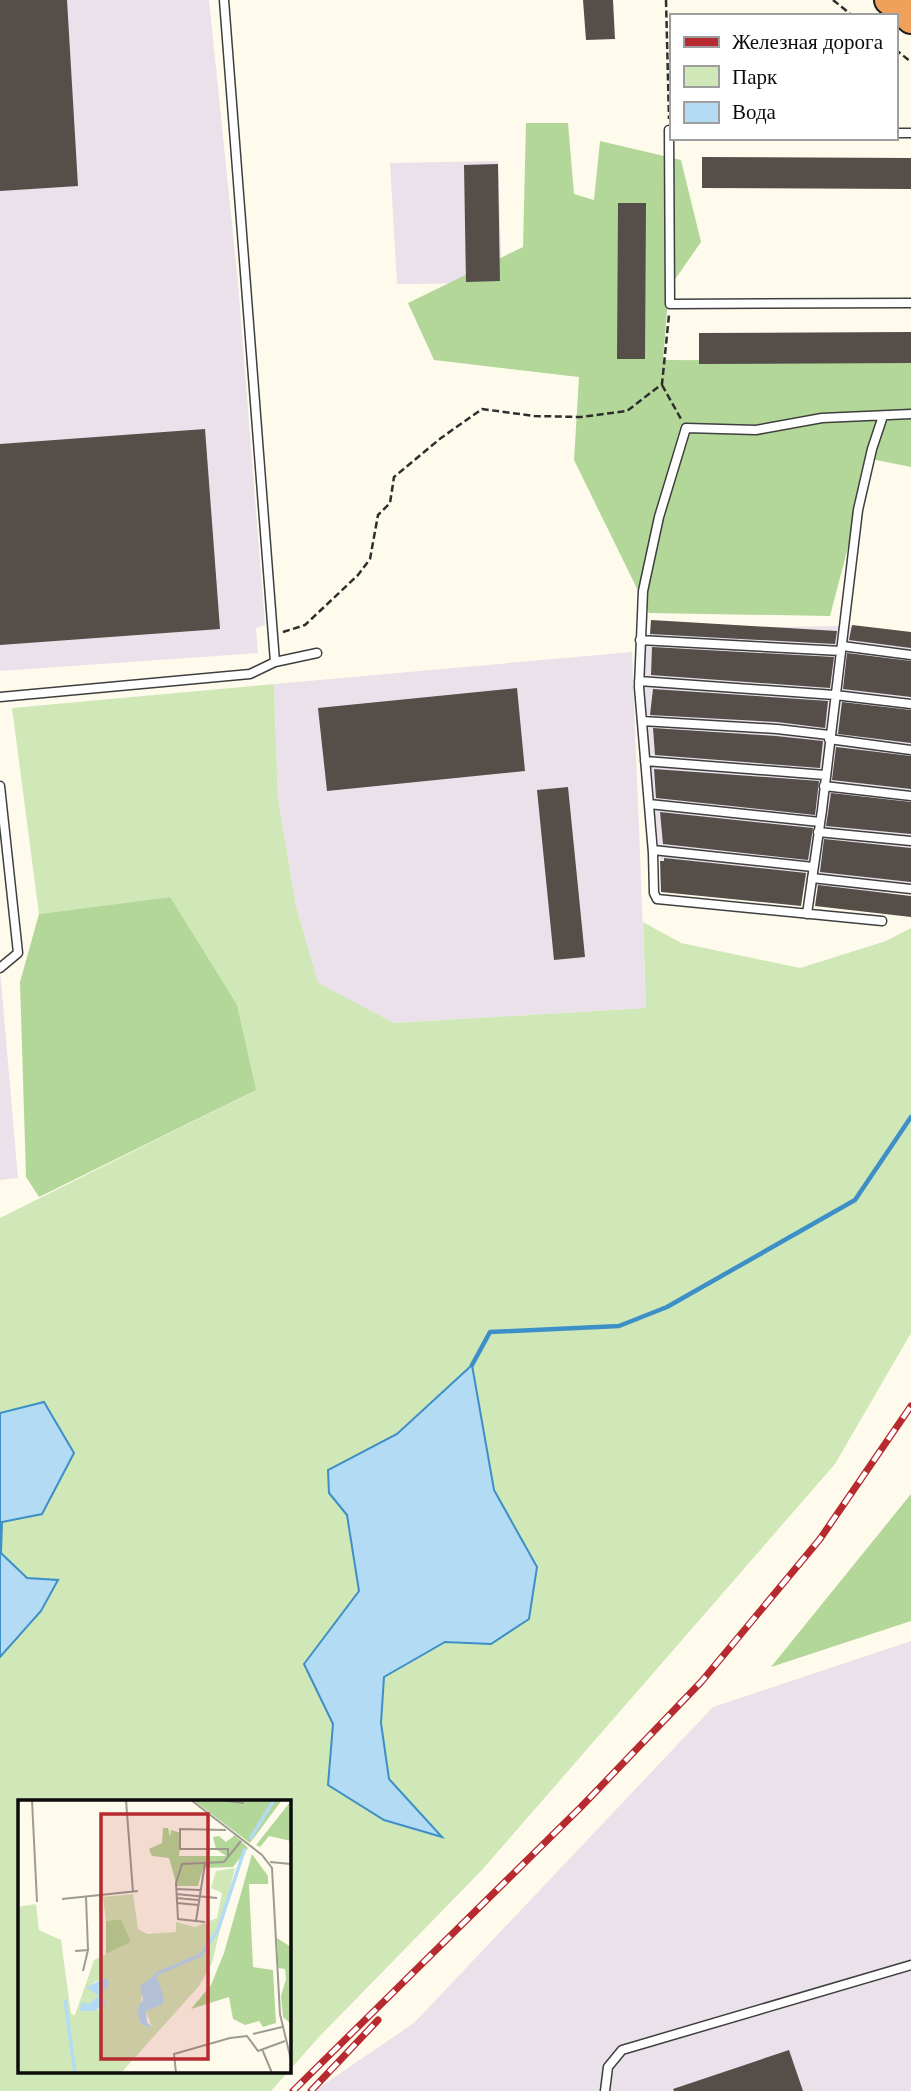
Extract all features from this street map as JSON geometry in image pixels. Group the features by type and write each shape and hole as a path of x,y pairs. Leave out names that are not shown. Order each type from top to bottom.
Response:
{"highway":[{"path":"888,0 911,19"}],"lane":[{"path":"224,0 275,662"},
{"path":"670,130 670,304 911,303"},
{"path":"882,921 660,900 654,893 639,681 640,640 646,568 668,483 686,428 756,430 822,418 911,415"},
{"path":"807,914 858,510 872,449 883,416"},
{"path":"640,640 841,649 911,655"},
{"path":"0,697 250,674 275,662 317,653"},
{"path":"639,681 835,695 911,704"},
{"path":"642,721 777,729 911,750"},
{"path":"645,761 825,775"},
{"path":"0,786 18,953 1,968"},
{"path":"824,786 911,796"},
{"path":"649,804 820,822"},
{"path":"818,832 911,841"},
{"path":"653,850 813,867"},
{"path":"812,878 911,888"},
{"path":"605,2091 608,2067 622,2050 911,1965"}],"path":[{"path":"666,0 670,130"},
{"path":"833,0 850,14"},
{"path":"897,51 911,62"},
{"path":"670,304 662,384 686,428"},
{"path":"273,635 305,625 358,575 370,559 378,515 390,503 394,477 482,409 534,416 581,417 627,411 662,384"}],"shaded area":[{"path":"0,0 209,0 238,283 265,625 256,628 258,653 0,671"},
{"path":"498,161 502,283 397,284 390,163"},
{"path":"844,626 911,637 911,894 662,877 637,652 653,629"},
{"path":"632,652 646,1008 394,1023 318,984 296,906 278,799 274,684"},
{"path":"0,970 18,1178 0,1180"},
{"path":"911,1641 911,2091 314,2091 414,2023 713,1707"}],"green space":[{"path":"526,123 568,123 574,194 594,200 600,141 681,160 701,242 669,288 663,360 911,361 911,467 871,459 830,616 649,613 574,460 579,377 434,360 408,303 523,247"},
{"path":"274,684 278,799 296,906 318,983 394,1023 646,1008 643,922 681,943 800,968 886,941 911,928 911,1333 835,1464 482,1870 290,2070 290,1800 18,1800 18,2074 286,2074 271,2091 0,2091 0,1657 41,1611 58,1580 27,1578 1,1553 1,1522 42,1514 74,1453 44,1402 0,1413 0,1218 256,1090 170,897 39,914 12,708","holes":["472,1365 494,1490 537,1567 528,1619 491,1644 445,1642 384,1677 381,1723 389,1779 441,1836 328,1785 333,1724 304,1664 359,1591 347,1515 329,1493 328,1470 397,1434"]},
{"path":"170,897 237,1005 256,1090 39,1197 26,1177 20,982 39,914"},
{"path":"911,1494 911,1621 771,1667"}],"water":[{"path":"472,1365 494,1490 537,1567 529,1619 491,1644 445,1642 384,1677 381,1723 389,1779 442,1837 384,1820 328,1785 333,1724 304,1664 359,1591 347,1515 329,1493 328,1470 397,1434"},
{"path":"44,1402 74,1453 42,1514 2,1522 1,1553 27,1578 58,1580 41,1611 0,1657 0,1413"}],"building":[{"path":"0,0 67,0 78,186 0,191"},
{"path":"583,0 613,0 615,39 586,40"},
{"path":"702,157 911,158 911,189 702,188"},
{"path":"498,164 500,281 466,282 464,165"},
{"path":"618,203 646,203 645,359 617,359"},
{"path":"911,332 911,363 699,364 699,333"},
{"path":"205,429 220,629 0,645 0,444"},
{"path":"651,620 837,631 835,644 650,634"},
{"path":"852,625 911,632 911,648 849,640"},
{"path":"652,647 834,657 830,688 651,675"},
{"path":"847,653 911,661 911,697 843,689"},
{"path":"517,688 525,771 327,791 318,708"},
{"path":"653,689 828,701 825,728 777,722 650,715"},
{"path":"842,702 911,710 911,743 838,734"},
{"path":"653,728 823,741 820,768 655,755"},
{"path":"836,747 911,756 911,789 832,780"},
{"path":"654,769 819,781 815,815 656,798"},
{"path":"568,787 585,957 554,960 537,790"},
{"path":"831,793 911,802 911,834 826,826"},
{"path":"660,812 813,828 808,860 663,844"},
{"path":"824,839 911,848 911,882 820,872"},
{"path":"664,858 806,873 801,906 661,892 660,861 664,861"},
{"path":"818,885 911,896 911,917 815,906"},
{"path":"789,2050 803,2091 673,2089"}],"waterway":[{"path":"472,1365 490,1332 619,1326 667,1307 855,1200 911,1117"}],"railway":[{"path":"293,2091 581,1807 702,1681 820,1539 911,1406"},
{"path":"311,2091 378,2020"}]}
